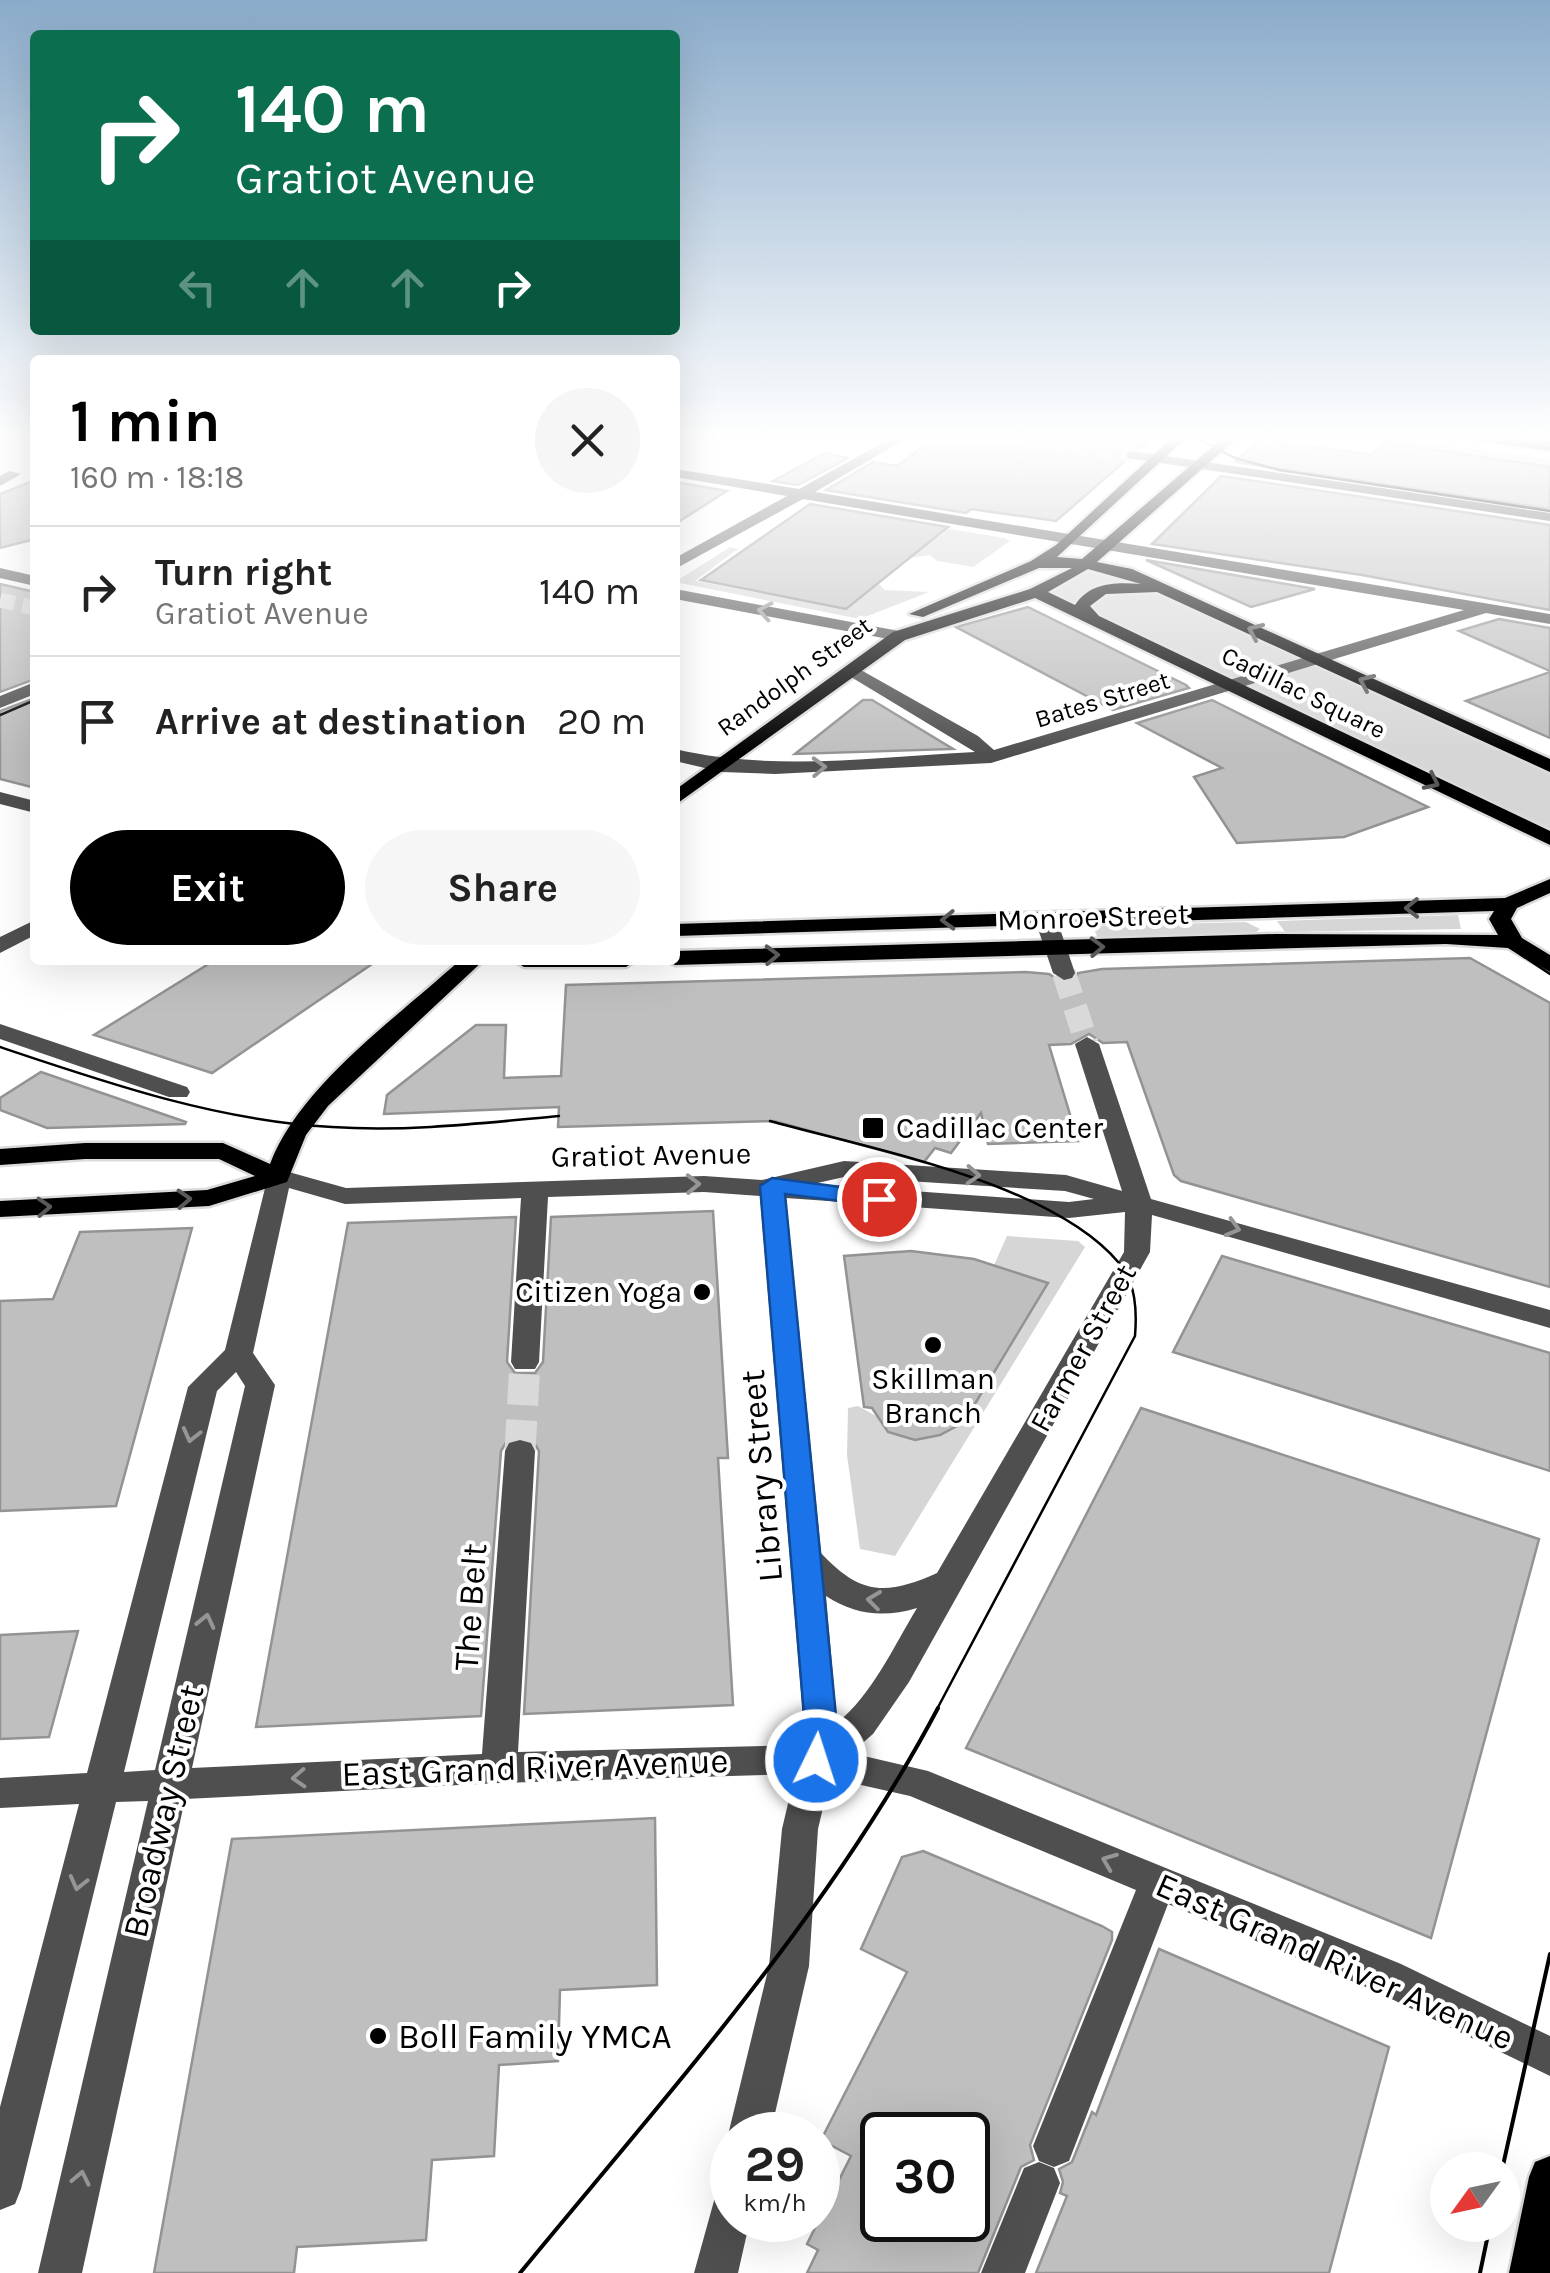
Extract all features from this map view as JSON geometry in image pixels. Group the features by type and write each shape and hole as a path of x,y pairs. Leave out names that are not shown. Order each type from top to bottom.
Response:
{"main road":[{"name":"Randolph Street","path":"898,636 907,621 923,610 1036,564 1069,542"},
{"name":"Randolph Street","path":"680,795 898,636 1036,592 1089,563 1113,542"},
{"name":"Cadillac Square","path":"1036,564 1089,563 1127,572 1550,766"},
{"path":"1092,618 1083,601 1112,588 1156,592 1193,602"},
{"name":"Cadillac Square","path":"1036,592 1550,839"},
{"path":"1550,885 1509,904 1500,924 1513,942 1550,965"},
{"name":"Monroe Street","path":"680,930 1509,904"},
{"path":"1261,912 1275,941"},
{"name":"Monroe Street","path":"680,958 1275,941 1446,938 1513,942"},
{"path":"0,1209 209,1198 278,1178 294,1134 320,1101 468,965"},
{"name":"Gratiot Avenue","path":"0,1157 85,1151 224,1152 278,1178"},
{"path":"1531,2273 1550,2177"}],"street":[{"path":"680,561 714,542"},
{"path":"1088,542 1550,620"},
{"path":"0,574 30,580"},
{"path":"680,595 898,636"},
{"name":"Bates Street","path":"680,757 722,766 940,763 991,757 1485,609"},
{"path":"852,670 972,740 991,757"},
{"path":"0,703 30,689"},
{"path":"0,798 30,807"},
{"path":"1045,917 1064,973"},
{"path":"0,946 30,929"},
{"path":"0,1032 178,1092"},
{"name":"Farmer Street","path":"816,1760 861,1724 952,1580 1136,1252 1139,1202 1087,1044"},
{"path":"238,1354 271,1225 278,1178"},
{"name":"Gratiot Avenue","path":"278,1178 345,1196 772,1186 847,1197 1069,1210 1139,1202 1550,1319"},
{"name":"Library Street","path":"772,1186 820,1716 816,1760"},
{"path":"525,1362 543,1189"},
{"name":"Broadway Street","path":"0,2189 203,1387 238,1354 260,1386 60,2273"},
{"name":"The Belt","path":"499,1768 520,1451"},
{"path":"807,1558 824,1579 849,1595 876,1604 912,1600 952,1580"},
{"name":"East Grand River Avenue","path":"0,1793 499,1768 750,1758 816,1760 914,1782 1387,1977 1550,2057"},
{"path":"754,2112 788,1966 800,1829 816,1760"},
{"path":"1003,2273 1158,1882"},
{"path":"716,2273 723,2242"}],"shaded area":[{"path":"931,542 1008,542 973,567 937,561 930,555 908,558"},
{"path":"730,547 738,549 695,581 846,609 878,583 885,590 929,592 860,619 680,583 680,579"},
{"path":"1089,563 1127,572 1550,766 1550,839 1036,592"},
{"path":"1458,915 1461,929 1285,932 1277,921"},
{"path":"1246,922 1260,929 1254,934 1098,939 1093,926"},
{"path":"1007,1236 1078,1241 1085,1247 895,1556 860,1549 847,1455 848,1408 858,1406 876,1416 888,1432 915,1440 940,1434 964,1421 1048,1283 994,1265"}],"building":[{"path":"0,542 23,542 0,548"},
{"path":"755,542 929,542 846,609 701,580"},
{"path":"1550,542 1550,610 1362,575 1152,544"},
{"path":"1146,560 1315,589 1251,607"},
{"path":"0,584 30,591 30,681 0,692"},
{"path":"1028,607 1189,688 1113,710 956,627"},
{"path":"1499,619 1550,628 1550,671 1459,631"},
{"path":"1550,672 1550,738 1466,701"},
{"path":"30,700 30,787 0,779 0,711"},
{"path":"863,700 872,700 953,749 795,754"},
{"path":"1212,700 1428,807 1344,837 1237,843 1194,777 1222,768 1137,723"},
{"path":"1470,958 1550,1003 1550,1287 1181,1181 1174,1175 1127,1042 1103,1043 1089,1034 1071,1044 1049,1045 1078,1141 988,1144 981,1113 951,1153 935,1148 924,1162 774,1121 558,1127 559,1107 384,1114 387,1095 476,1025 506,1025 504,1078 561,1076 566,985 1026,972 1049,974 1065,984 1075,980 1078,973 1102,969"},
{"path":"207,965 371,965 212,1073 94,1035"},
{"path":"41,1072 186,1122 47,1128 0,1110 0,1098"},
{"path":"713,1211 728,1458 718,1458 733,1705 524,1714 539,1451 532,1439 519,1436 508,1439 501,1451 481,1716 256,1727 348,1223 516,1217 507,1362 515,1373 535,1373 543,1362 551,1217"},
{"path":"192,1228 116,1506 0,1511 0,1301 53,1299 80,1232"},
{"name":"Skillman Branch","path":"911,1251 974,1259 1048,1283 964,1422 940,1435 915,1440 888,1432 872,1408 864,1407 844,1256"},
{"path":"1222,1256 1550,1353 1550,1471 1173,1352"},
{"path":"1141,1408 1539,1539 1431,1938 966,1748"},
{"path":"78,1631 49,1737 0,1739 0,1635"},
{"name":"Boll Family YMCA","path":"655,1818 657,1985 560,1990 558,2061 499,2065 494,2156 432,2160 426,2240 297,2247 294,2273 154,2273 232,1839"},
{"path":"923,1851 1112,1932 1030,2145 1034,2160 1021,2167 978,2273 807,2273 818,2250 808,2242 840,2242 840,2178 851,2156 840,2150 840,2112 835,2112 907,1972 861,1949 902,1857"},
{"path":"1159,1949 1389,2047 1329,2273 1036,2273 1067,2196 1060,2193 1063,2182 1059,2169 1072,2162 1092,2112 1096,2115"}],"tunnel":[{"path":"0,600 30,607"},
{"path":"1064,973 1087,1044"},
{"path":"520,1451 525,1362"}],"tram line":[{"path":"0,715 30,702"},
{"path":"1550,884 1516,898 1498,919 1509,947 1550,974"},
{"path":"0,1047 163,1098 289,1123 389,1128 559,1116"},
{"path":"770,1121 906,1157 1005,1190 1089,1235 1119,1263 1132,1288 1135,1336 936,1711"},
{"path":"520,2273 688,2070 796,1931 895,1785 938,1708"},
{"path":"1506,2152 1550,1954"},
{"path":"1480,2273 1486,2242"}],"place":[{"name":"Cadillac Center","path":"873,1128"},
{"name":"Citizen Yoga","path":"702,1292"},
{"name":"Skillman Branch","path":"933,1345"},
{"name":"Boll Family YMCA","path":"378,2036"}],"route":[{"path":"816,1760 820,1716 772,1186 879,1199"}]}
